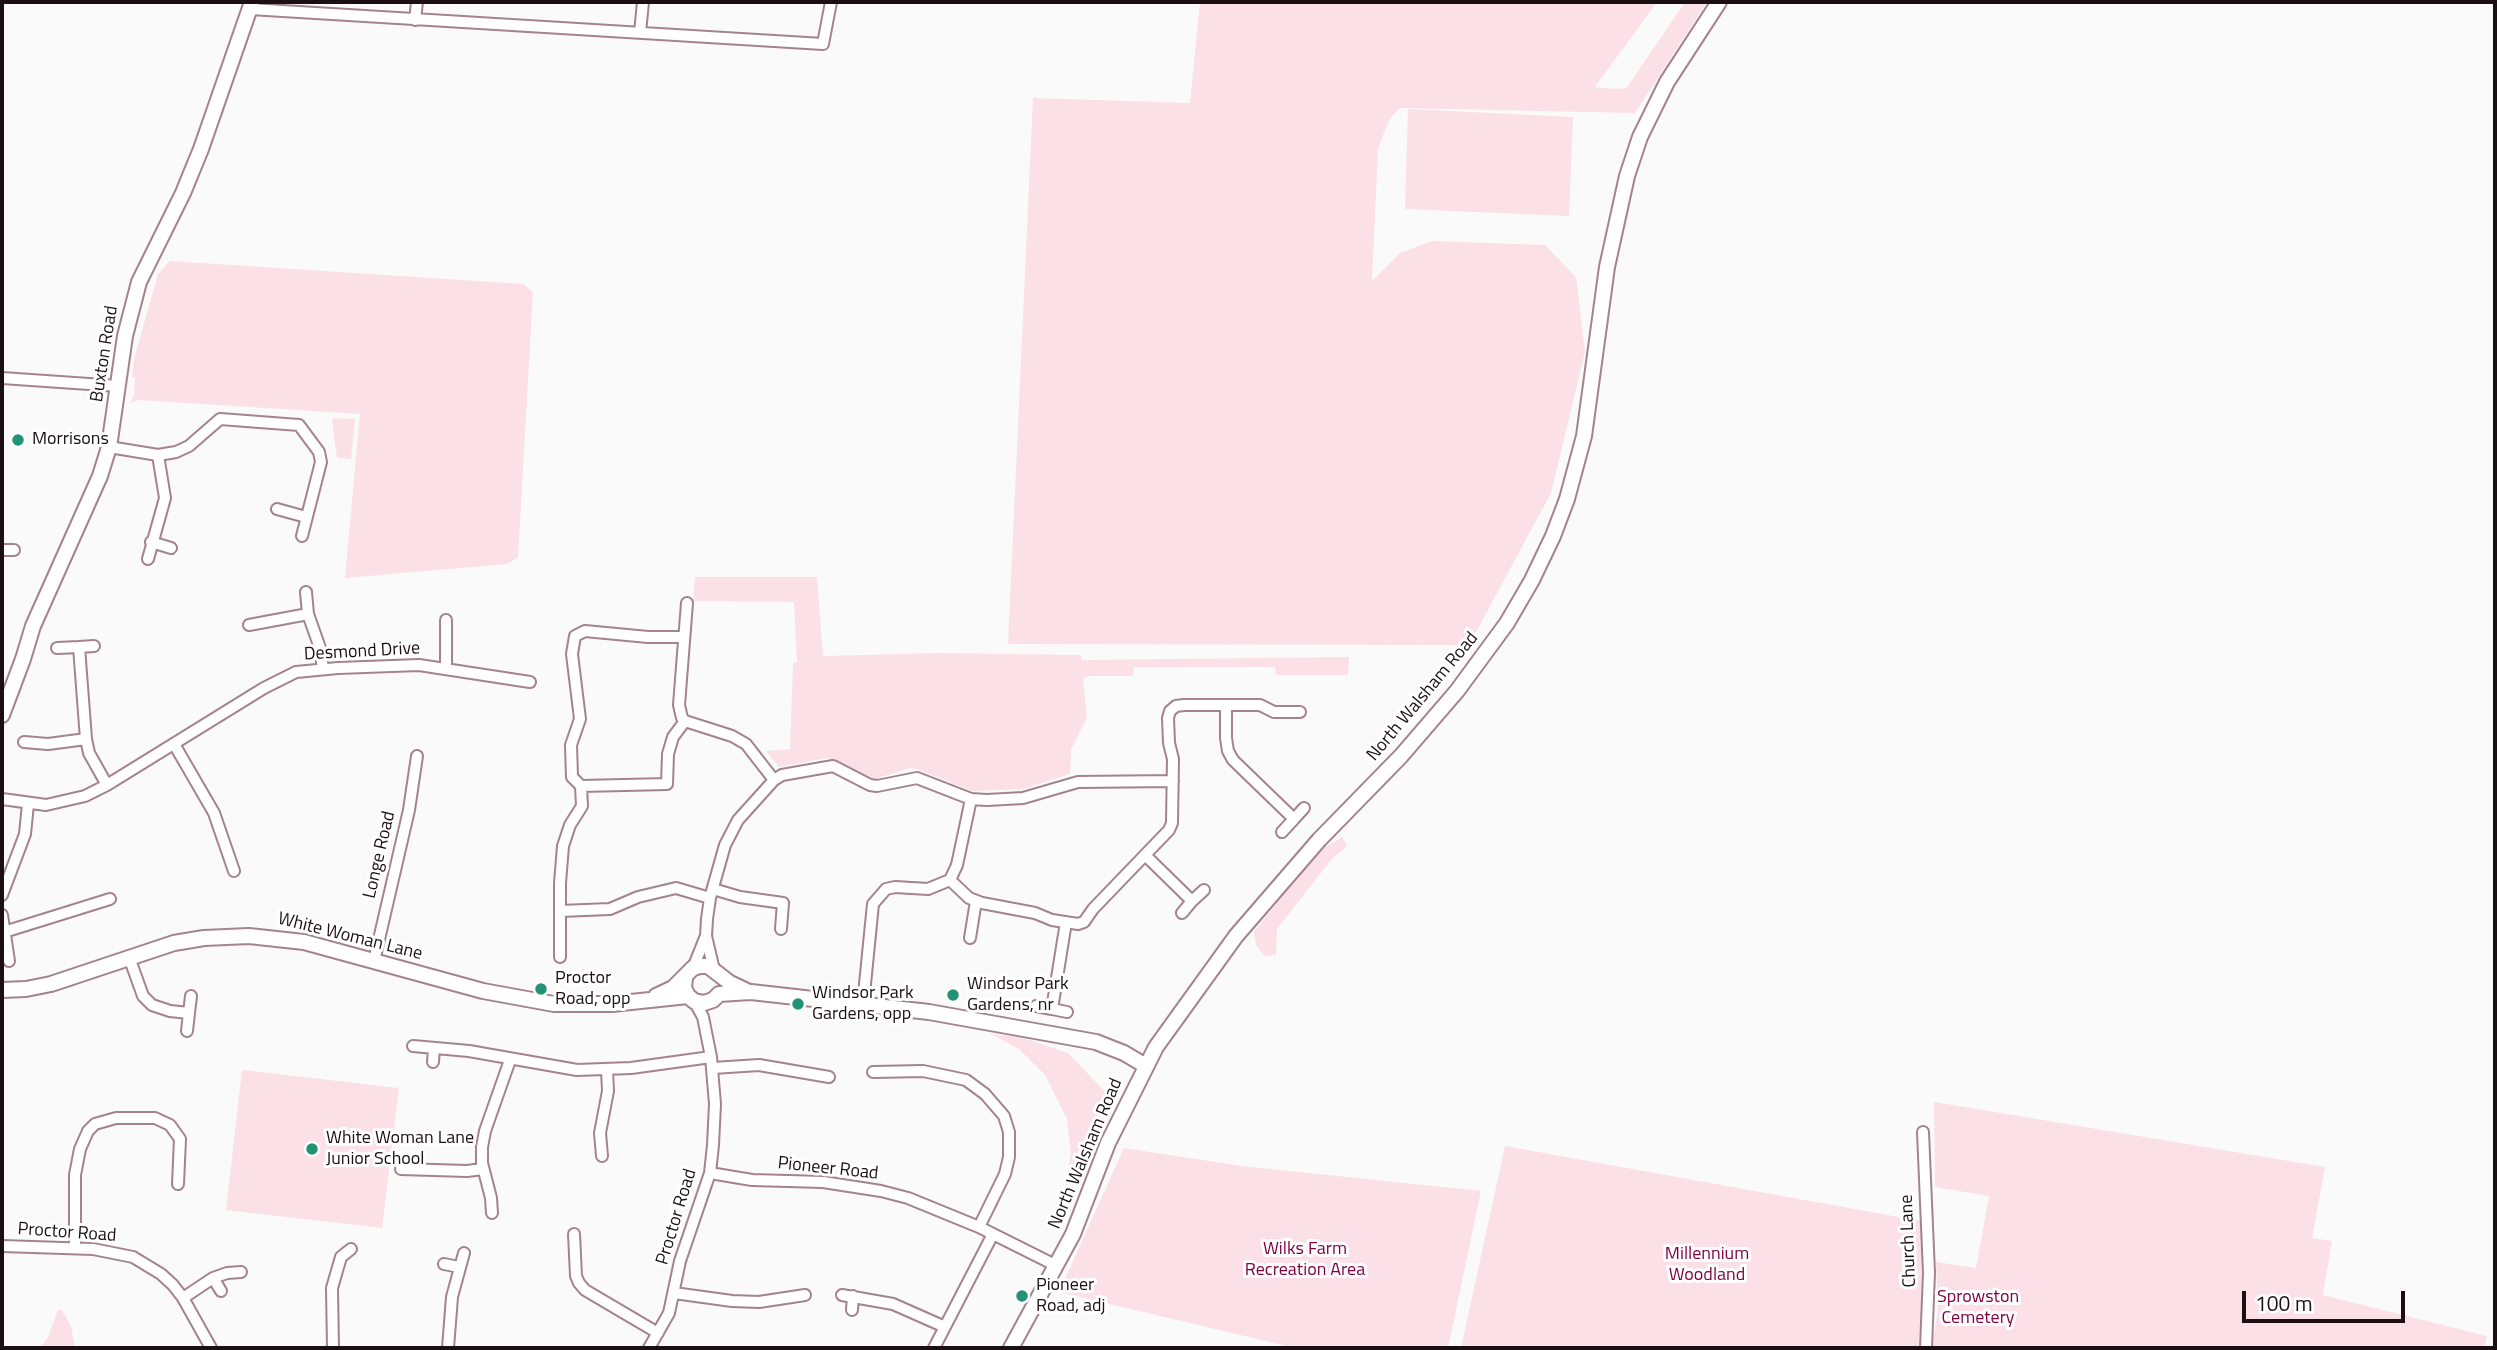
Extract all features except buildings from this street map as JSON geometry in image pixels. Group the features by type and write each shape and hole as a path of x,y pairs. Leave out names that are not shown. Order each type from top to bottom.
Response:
{"street":[{"path":"415,20 417,2"},
{"path":"639,33 643,2"},
{"path":"251,6 415,20 823,44 831,2"},
{"name":"North Walsham Road","path":"1011,1348 1073,1234 1108,1143 1156,1047 1236,936 1319,840 1393,765 1457,691 1507,623 1532,580 1558,524 1584,436 1607,267 1627,176 1640,137 1667,82 1719,2"},
{"name":"Buxton Road","path":"2,715 33,626 86,511 109,447 130,311 139,282 192,171 251,6"},
{"path":"2,377 118,386"},
{"path":"109,447 158,455 189,446 219,419 299,425 319,452 321,462 302,536"},
{"path":"148,559 165,498 158,455"},
{"path":"278,509 306,517"},
{"path":"151,542 171,548"},
{"path":"306,592 308,614 320,648 323,669"},
{"path":"685,722 679,705 687,603"},
{"path":"249,625 308,614"},
{"path":"446,620 446,668"},
{"path":"560,957 560,883 565,835 582,806 581,786 572,777 571,771 571,745 580,719 572,654 575,636 585,631 648,637 684,637"},
{"path":"57,648 94,646"},
{"path":"79,647 89,754 107,785"},
{"name":"Desmond Drive","path":"2,799 47,805 65,802 107,785 296,672 390,665 446,668 526,681 520,694"},
{"path":"950,880 976,901 1035,913 1052,920 1084,922 1097,904 1172,823 1173,759 1169,743 1170,711 1176,706 1184,705 1261,705 1284,718 1300,712"},
{"path":"1226,705 1228,751 1233,760 1294,819"},
{"path":"685,722 732,736 746,744 774,780"},
{"path":"581,786 667,784 668,754 673,737 685,722"},
{"path":"31,757 29,743 86,739"},
{"path":"174,744 214,813 234,871"},
{"name":"Longe Road","path":"374,961 409,810 416,756"},
{"path":"691,999 684,988 706,936 711,894 729,833 774,780 782,775 833,766 870,785 917,778 971,799 1023,798 1078,782 1173,781"},
{"path":"863,1004 875,894 895,887 928,889 950,880 957,865 971,799"},
{"path":"2,895 25,834 28,804"},
{"path":"1282,832 1304,808"},
{"path":"1145,855 1192,901"},
{"path":"216,861 229,857"},
{"path":"560,911 610,909 638,897 677,888 783,903"},
{"path":"780,929 784,889"},
{"path":"1182,913 1204,890"},
{"path":"4,932 110,899"},
{"path":"970,938 976,901"},
{"path":"2,915 9,961"},
{"path":"1052,1009 1066,922"},
{"name":"White Woman Lane","path":"2,990 51,984 182,942 214,937 249,936 304,942 483,991 554,1004 612,1004 652,999 691,999 704,1003 716,997 751,992 929,1012 1078,1038 1118,1050 1146,1066"},
{"path":"706,936 721,985 716,997"},
{"path":"129,957 142,996 152,1005 189,1013"},
{"name":"White Woman Lane","path":"652,999 673,988 701,966 751,992"},
{"path":"187,1031 191,996"},
{"name":"Proctor Road","path":"709,1043 710,1011 716,997"},
{"name":"Proctor Road","path":"649,1348 669,1313 680,1261 710,1173 715,1104 712,1063 703,1017 691,999"},
{"path":"1036,1006 1067,1012"},
{"path":"413,1046 470,1052 577,1070 712,1063 759,1065 829,1077"},
{"path":"433,1062 434,1048"},
{"path":"886,1058 886,1071"},
{"path":"492,1213 483,1170 482,1147 510,1060"},
{"path":"814,1075 815,1061"},
{"path":"602,1156 600,1133 608,1091 607,1070"},
{"path":"873,1072 923,1071 966,1080 985,1094 1004,1116 1009,1132 1009,1157 1005,1174 979,1227"},
{"path":"75,1248 75,1175 80,1149 88,1130 94,1124 116,1118 155,1118 164,1121 180,1139 179,1179 193,1177"},
{"name":"Church Lane","path":"1923,1132 1928,1273 1926,1348"},
{"path":"417,1169 418,1156"},
{"path":"401,1169 483,1170"},
{"name":"Pioneer Road","path":"710,1173 752,1180 823,1182 908,1198 979,1227 1057,1266"},
{"path":"491,1198 505,1198"},
{"path":"574,1234 575,1287 658,1333"},
{"path":"934,1348 993,1234"},
{"name":"Proctor Road","path":"2,1246 75,1248 116,1252 133,1257 162,1273 183,1298 211,1348"},
{"path":"333,1348 332,1288 341,1257 351,1250"},
{"path":"574,1250 587,1250"},
{"path":"448,1348 452,1297 458,1267 464,1253"},
{"path":"341,1257 354,1262"},
{"path":"444,1264 458,1267"},
{"path":"183,1298 214,1278 241,1272"},
{"path":"214,1278 220,1290"},
{"name":"Proctor Road","path":"674,1293 732,1301 759,1301 805,1295"},
{"path":"852,1310 848,1295 893,1304 945,1327"},
{"path":"790,1298 792,1311"}],"green space":[{"path":"1200,2 1657,2 1595,87 1616,89 1626,88 1630,83 1685,2 1707,2 1635,113 1400,108 1391,117 1385,130 1378,149 1372,281 1400,253 1432,241 1545,245 1576,277 1585,352 1551,493 1469,645 1008,644 1033,98 1190,103"},
{"path":"1408,109 1573,117 1569,216 1405,209"},
{"path":"170,261 523,284 533,292 518,558 507,564 345,578 360,414 139,400 129,403 134,397 134,359 158,274"},
{"path":"332,418 355,419 351,459 337,458"},
{"path":"695,577 817,577 823,656 940,653 1081,655 1082,660 1349,657 1348,675 1276,675 1275,667 1134,667 1133,676 1089,676 1083,679 1087,717 1071,750 1070,774 1023,789 972,791 910,768 875,779 827,758 779,767 766,751 790,749 793,663 797,662 794,602 693,601"},
{"path":"1342,837 1347,846 1331,860 1277,929 1276,955 1264,956 1256,945 1254,932 1324,848"},
{"path":"991,1034 1020,1037 1068,1053 1114,1101 1080,1167 1065,1186 1071,1154 1067,1119 1045,1075 1019,1049"},
{"path":"242,1070 399,1088 382,1228 226,1210"},
{"name":"Sprowston Cemetery","path":"1934,1102 2325,1167 2312,1238 2332,1241 2323,1295 2487,1336 2484,1348 1932,1348 1938,1310 1936,1262 1976,1268 1989,1196 1935,1187"},
{"name":"Millennium Woodland","path":"1505,1146 1921,1221 1922,1309 1918,1348 1461,1348"},
{"name":"Wilks Farm Recreation Area","path":"1124,1148 1242,1166 1481,1191 1448,1348 1295,1348 1059,1292"},
{"path":"58,1310 62,1310 71,1326 75,1348 40,1348 48,1337"}],"place":[{"name":"Morrisons","path":"18,440"},
{"name":"Proctor Road, opp","path":"541,989"},
{"name":"Windsor Park Gardens, nr","path":"953,995"},
{"name":"Windsor Park Gardens, opp","path":"798,1004"},
{"name":"White Woman Lane Junior School","path":"312,1149"},
{"name":"Pioneer Road, adj","path":"1022,1296"}]}
